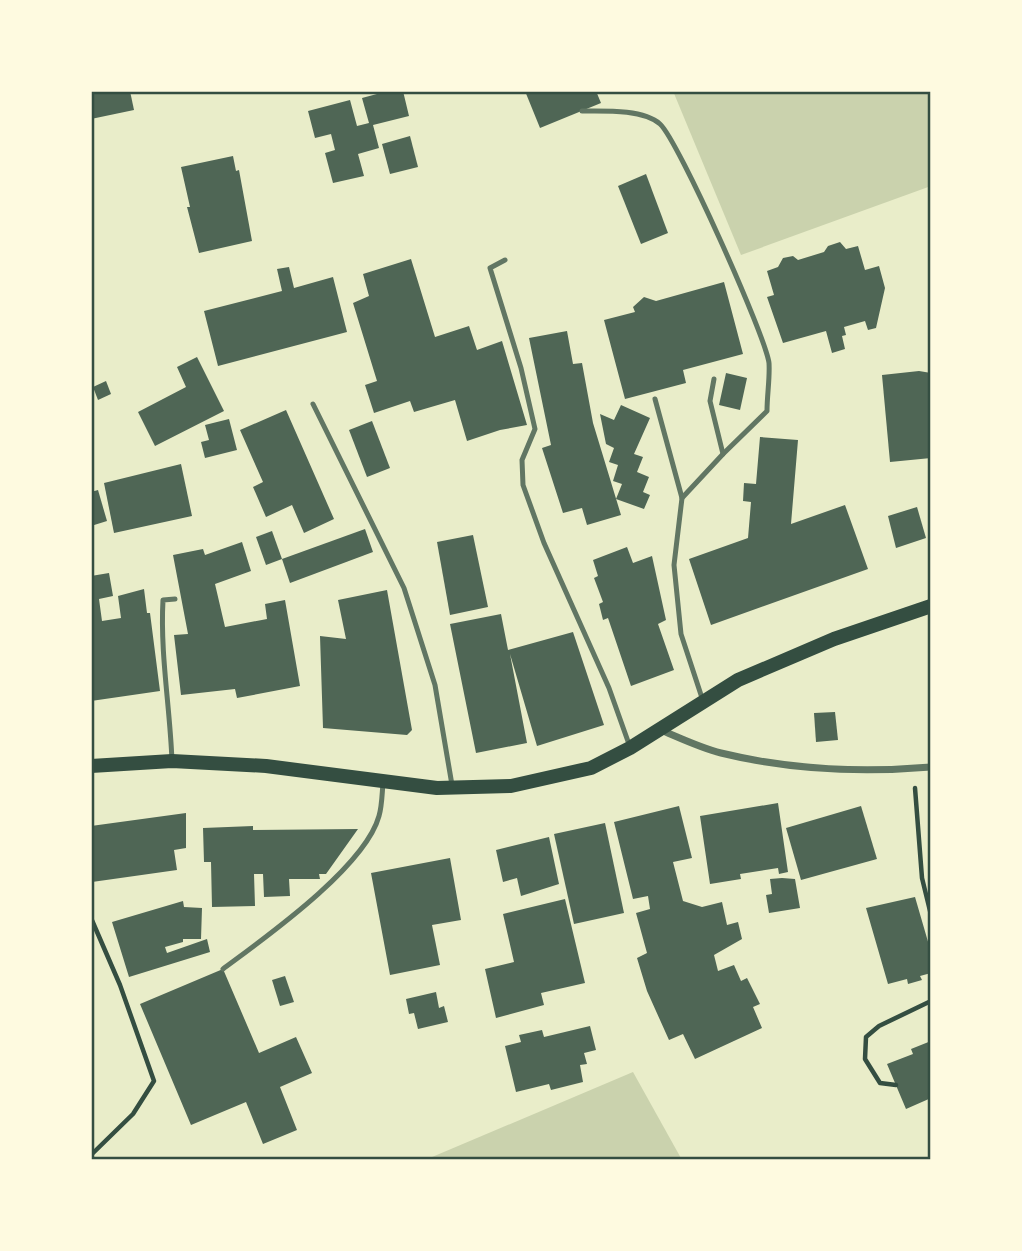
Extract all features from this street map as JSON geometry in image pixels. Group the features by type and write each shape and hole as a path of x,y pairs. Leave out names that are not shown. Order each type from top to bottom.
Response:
{"main road":[{"path":"91,766 172,761 266,765 453,788 524,783 591,768 630,748 738,680 834,639 931,606"}],"street":[{"path":"660,730 719,753 802,768 881,772 931,767"}],"lane":[{"path":"582,111 628,112 660,123 684,163 720,241 769,361 767,411 682,498"},
{"path":"505,260 490,268 521,368 535,429 522,460 523,485 544,542 609,688 630,748"},
{"path":"714,379 710,401 723,454"},
{"path":"655,399 682,498 674,565 681,634 704,701"},
{"path":"313,404 404,588 435,685 453,788"},
{"path":"172,761 161,633 163,600 175,598"},
{"path":"223,969 279,927 352,861 379,817 384,780"}],"path":[{"path":"914,769 922,878 931,915"},
{"path":"931,843 931,864"},
{"path":"91,918 120,985 154,1081 133,1114 91,1155"},
{"path":"896,1085 880,1083 864,1059 866,1037 879,1026 931,1001"}],"green space":[{"path":"673,91 931,91 931,186 741,255"},
{"path":"633,1072 682,1160 425,1160"}],"building":[{"path":"91,91 130,91 134,110 91,119"},
{"path":"388,91 403,91 409,116 373,125 379,148 358,154 364,176 333,183 325,153 335,150 331,134 315,138 308,111 350,100 357,126 369,123 362,98"},
{"path":"525,91 596,91 601,103 540,128"},
{"path":"410,136 418,167 390,174 382,144"},
{"path":"233,156 236,171 239,170 252,241 199,253 187,207 190,207 181,167"},
{"path":"646,174 668,233 641,244 618,186"},
{"path":"840,242 846,249 858,246 865,270 879,266 885,288 876,328 868,330 865,321 844,327 846,335 842,336 845,349 832,353 826,331 783,343 767,297 774,295 767,271 778,267 783,258 793,256 798,260 824,252 828,246"},
{"path":"411,259 435,337 469,326 477,350 502,341 527,425 500,430 467,441 455,400 414,412 410,401 374,413 365,385 377,381 353,303 369,296 363,274"},
{"path":"289,267 294,288 333,277 347,332 218,366 204,311 282,291 277,269"},
{"path":"724,282 743,354 683,370 686,383 625,399 604,320 635,312 633,307 644,297 656,301"},
{"path":"567,331 573,364 582,363 593,423 621,515 587,525 582,508 563,513 542,448 551,445 529,338"},
{"path":"197,357 224,411 155,446 138,412 186,387 177,367"},
{"path":"919,371 931,373 931,458 890,462 882,375"},
{"path":"726,373 747,378 740,410 719,405"},
{"path":"106,381 111,394 98,400 93,387"},
{"path":"621,405 650,418 634,454 643,457 637,472 649,477 643,492 650,495 644,509 616,499 622,484 613,481 618,465 609,462 614,448 606,444 600,414 614,420"},
{"path":"286,410 334,519 304,533 292,505 266,517 253,487 263,482 240,430"},
{"path":"229,419 237,450 205,458 201,442 209,440 205,425"},
{"path":"372,421 390,468 367,477 349,430"},
{"path":"760,437 798,440 791,524 845,505 868,569 711,625 689,559 748,538 751,502 743,501 744,483 756,484"},
{"path":"181,464 192,516 114,533 104,483"},
{"path":"98,490 107,521 91,526 91,492"},
{"path":"917,507 926,538 896,548 888,516"},
{"path":"365,529 373,552 290,583 282,559"},
{"path":"272,531 282,559 266,565 256,537"},
{"path":"473,535 488,607 450,615 437,542"},
{"path":"242,542 251,571 215,584 225,627 267,619 265,604 285,600 300,686 237,698 235,689 181,695 174,635 188,634 173,555 203,549 205,555"},
{"path":"627,547 633,563 652,556 666,620 658,624 674,670 631,686 608,618 603,620 599,604 603,602 594,578 598,576 593,560"},
{"path":"109,573 113,596 99,599 102,621 121,618 118,596 144,589 147,613 150,613 160,691 91,701 91,576"},
{"path":"387,590 412,730 407,735 323,728 320,636 346,639 338,600"},
{"path":"501,614 508,650 573,632 604,725 537,746 510,654 527,743 476,753 450,624"},
{"path":"835,712 838,740 816,742 814,713"},
{"path":"778,803 788,872 779,874 778,868 740,874 741,879 710,884 700,816"},
{"path":"679,806 692,858 673,862 683,901 702,907 722,902 727,925 738,922 742,939 714,955 718,971 734,965 741,981 747,978 760,1004 753,1007 762,1028 695,1059 683,1034 669,1040 647,991 637,958 647,953 636,913 650,909 648,896 633,899 614,822"},
{"path":"861,806 877,859 801,880 786,828"},
{"path":"186,813 186,848 174,850 177,870 92,882 91,826"},
{"path":"605,823 624,913 574,924 554,834"},
{"path":"253,826 253,830 358,829 326,874 319,874 320,879 289,879 290,896 264,897 263,874 254,874 255,906 212,907 211,862 204,862 203,828"},
{"path":"549,837 559,884 521,896 517,878 503,882 496,850"},
{"path":"450,858 461,920 432,925 440,965 390,975 371,873"},
{"path":"770,879 795,879 800,908 769,913 766,895 772,894"},
{"path":"915,897 931,952 931,973 920,976 922,980 908,984 907,979 888,984 866,908"},
{"path":"565,899 585,983 541,993 544,1005 496,1018 485,969 514,962 503,914"},
{"path":"183,901 184,907 202,908 201,939 183,939 183,942 165,947 167,953 207,939 210,952 129,977 112,922"},
{"path":"223,969 259,1053 296,1037 312,1073 280,1087 297,1130 263,1144 246,1102 191,1125 140,1004"},
{"path":"285,976 294,1002 280,1006 272,980"},
{"path":"436,992 439,1008 444,1006 448,1022 418,1029 414,1013 409,1014 406,999"},
{"path":"590,1026 596,1050 584,1053 587,1064 580,1065 583,1082 551,1090 549,1084 516,1092 505,1046 521,1042 519,1035 542,1030 544,1037"},
{"path":"931,1041 931,1098 906,1109 887,1064 913,1054 911,1049"}]}
